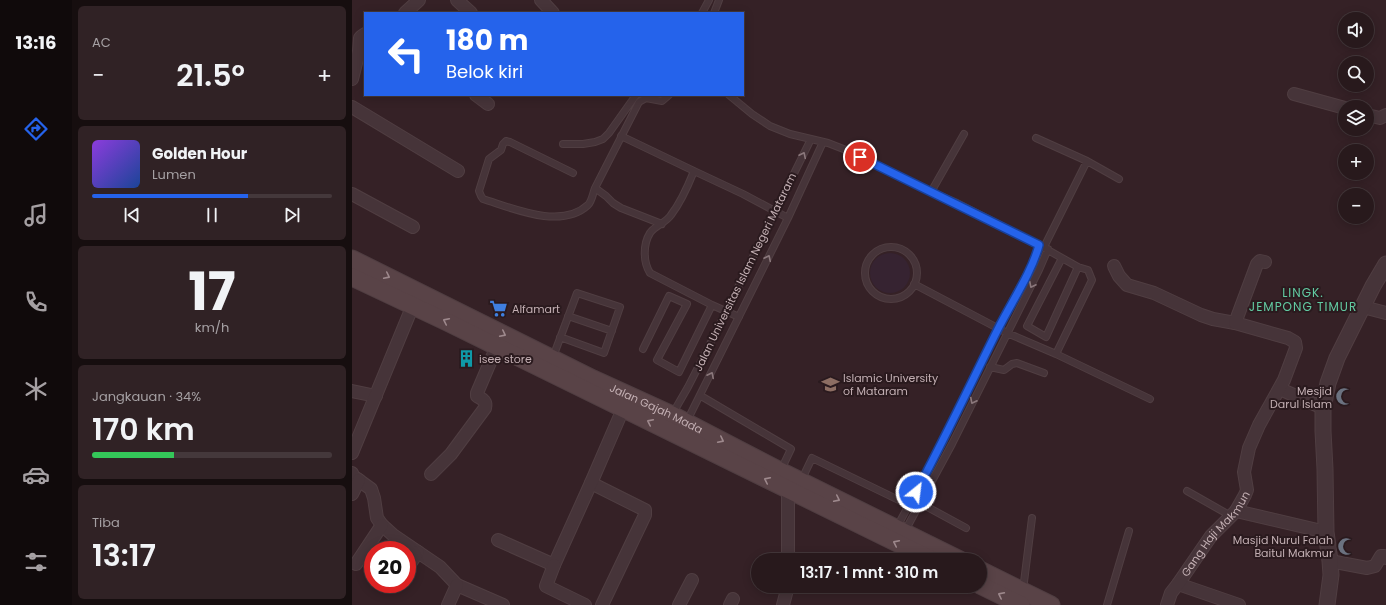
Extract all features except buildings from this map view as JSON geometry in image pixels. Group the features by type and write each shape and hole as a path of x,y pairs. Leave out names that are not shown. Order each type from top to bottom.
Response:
{"main road":[{"name":"Jalan Gajah Mada","path":"352,259 552,358 623,409 900,530 946,553"},
{"name":"Jalan Gajah Mada","path":"352,277 498,346 591,385 679,418 780,471 794,485 919,553"},
{"path":"987,575 1022,598"},
{"path":"987,587 1051,605"}],"street":[{"path":"406,12 419,0"},
{"path":"457,0 471,12"},
{"path":"541,0 552,12"},
{"path":"352,79 359,51 360,38 364,35"},
{"path":"1294,94 1338,106"},
{"path":"477,96 488,104"},
{"path":"352,107 458,171"},
{"path":"1374,117 1380,118 1386,115"},
{"path":"352,194 413,227"},
{"path":"1114,266 1119,276 1127,285 1154,293 1201,315 1235,323 1257,264 1260,261 1265,262"},
{"path":"1327,605 1331,575 1326,532 1325,469 1322,431 1323,408 1332,370 1373,286 1386,264"},
{"path":"352,453 413,305"},
{"path":"1363,307 1386,313"},
{"name":"Gang Haji Makmun","path":"1167,605 1171,593 1212,536 1234,513 1246,493 1244,472 1249,448 1259,425 1280,389 1296,348 1295,342 1288,338 1235,323"},
{"path":"431,474 451,454 485,408 485,401 477,396 476,393 498,346"},
{"path":"1280,389 1323,408"},
{"path":"352,391 376,396"},
{"path":"585,605 546,586 623,409"},
{"path":"352,493 356,477 371,489 377,518 393,535 440,567 457,585 501,605"},
{"path":"591,483 645,510 602,605"},
{"path":"789,553 794,485"},
{"path":"1234,513 1326,532"},
{"path":"356,564 382,525"},
{"path":"498,540 554,565"},
{"path":"1330,561 1367,568 1376,564 1381,556 1386,558"},
{"path":"679,605 692,580"},
{"path":"1178,584 1239,605"},
{"path":"448,605 457,585"},
{"path":"784,605 787,593"}],"lane":[{"path":"703,12 709,0"},
{"path":"714,12 719,0"},
{"path":"563,144 583,144 603,139 635,96"},
{"path":"573,173 506,141 501,150 489,159 479,191 483,199 529,214 550,216 565,215 580,211 589,204 595,188 639,102 646,98 662,101 668,96"},
{"path":"730,96 752,114 770,126 790,134 823,142 846,150 931,192 957,203 1044,247 1078,267 1088,270 1092,280 1056,354"},
{"path":"931,192 964,134"},
{"path":"621,136 743,194 788,218"},
{"path":"1036,138 1087,161 1119,179"},
{"name":"Jalan Universitas Islam Negeri Mataram","path":"679,418 688,387 811,140"},
{"name":"Jalan Universitas Islam Negeri Mataram","path":"679,418 701,396 788,218 823,142"},
{"path":"900,530 909,504 944,440 998,328 1035,259 1044,247 1087,161"},
{"path":"694,171 670,218 650,233 646,244 646,267 650,273 712,306 739,317"},
{"path":"595,188 606,196 613,204 662,224"},
{"path":"889,247 898,248 906,252 916,267 914,284 910,291 904,296 896,299 881,297 869,288 865,270 868,262 873,254 880,249 889,247"},
{"path":"900,530 920,503 952,444 1039,270 1044,247"},
{"path":"1062,258 1027,326 1046,337 1078,267"},
{"path":"914,284 1007,333 1056,354 1150,399"},
{"path":"552,358 560,337 568,316 577,293 620,307 604,353 560,337"},
{"path":"643,349 669,296 687,304 657,360 679,372 712,306"},
{"path":"568,316 612,331"},
{"path":"990,367 1004,370 1012,364 1017,363 1044,373"},
{"path":"701,396 791,449 780,471"},
{"path":"794,485 812,458 909,504"},
{"path":"1188,491 1234,513"},
{"path":"920,503 966,528"},
{"path":"1022,598 1032,518"},
{"path":"1107,605 1129,531"}],"shaded area":[{"path":"886,253 894,253 901,256 907,262 910,273 907,284 901,290 894,293 886,293 879,290 873,284 870,277 870,269 873,262 879,256"}],"place":[{"name":"Alfamart","path":"499,309"},
{"name":"isee store","path":"466,359"},
{"name":"Islamic University of Mataram","path":"830,384"},
{"name":"Mesjid Darul Islam","path":"1345,397"},
{"name":"Masjid Nurul Falah Baitul Makmur","path":"1346,546"}],"district":[{"name":"LINGK. JEMPONG TIMUR","path":"1303,299"}],"route":[{"path":"860,157 931,192 957,203 1039,245 1037,255 998,328 944,440 916,492"}]}
